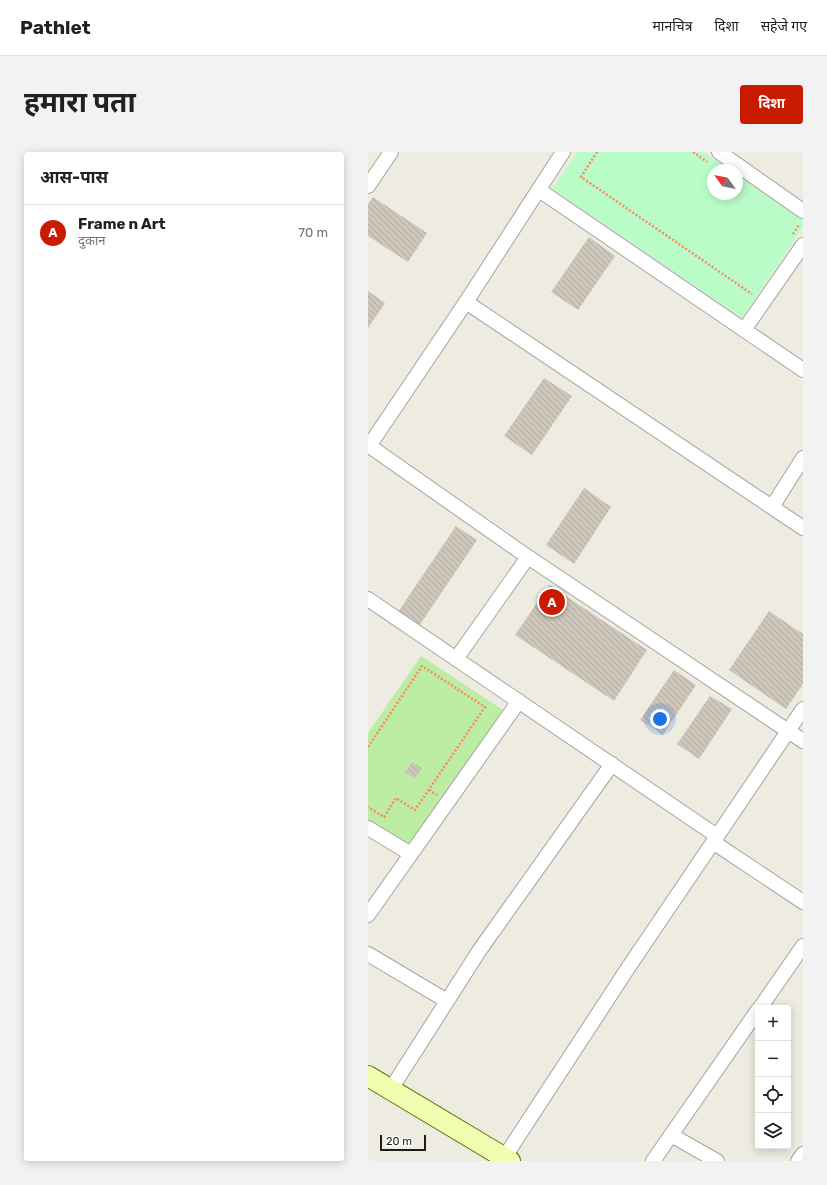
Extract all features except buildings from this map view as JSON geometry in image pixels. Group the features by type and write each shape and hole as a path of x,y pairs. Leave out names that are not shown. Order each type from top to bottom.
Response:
{"street":[{"path":"368,186 391,152"},
{"path":"564,152 466,302 369,446 528,557 803,741"},
{"path":"719,152 801,217"},
{"path":"539,190 803,370"},
{"path":"744,330 803,244"},
{"path":"466,302 803,528"},
{"path":"772,507 803,458"},
{"path":"456,659 528,557"},
{"path":"368,599 612,764 803,902"},
{"path":"368,915 519,702"},
{"path":"368,1076 507,1159 628,968 803,709"},
{"path":"391,1089 479,952 612,764"},
{"path":"368,828 411,854"},
{"path":"762,1005 803,946"},
{"path":"368,954 447,1001"},
{"path":"653,1161 755,1015"},
{"path":"671,1135 717,1161"},
{"path":"798,1161 803,1154"}],"path":[{"path":"597,152 581,177 753,294"},
{"path":"791,236 801,217"},
{"path":"368,747 422,666 485,708 415,810 396,798 384,817 368,807"}],"green space":[{"path":"577,152 703,152 721,164 707,164 707,200 743,200 743,179 803,220 803,227 742,318 552,189"},
{"path":"421,656 506,712 411,847 368,822 368,733"}],"place":[{"name":"Frame n Art","path":"552,602"}]}
